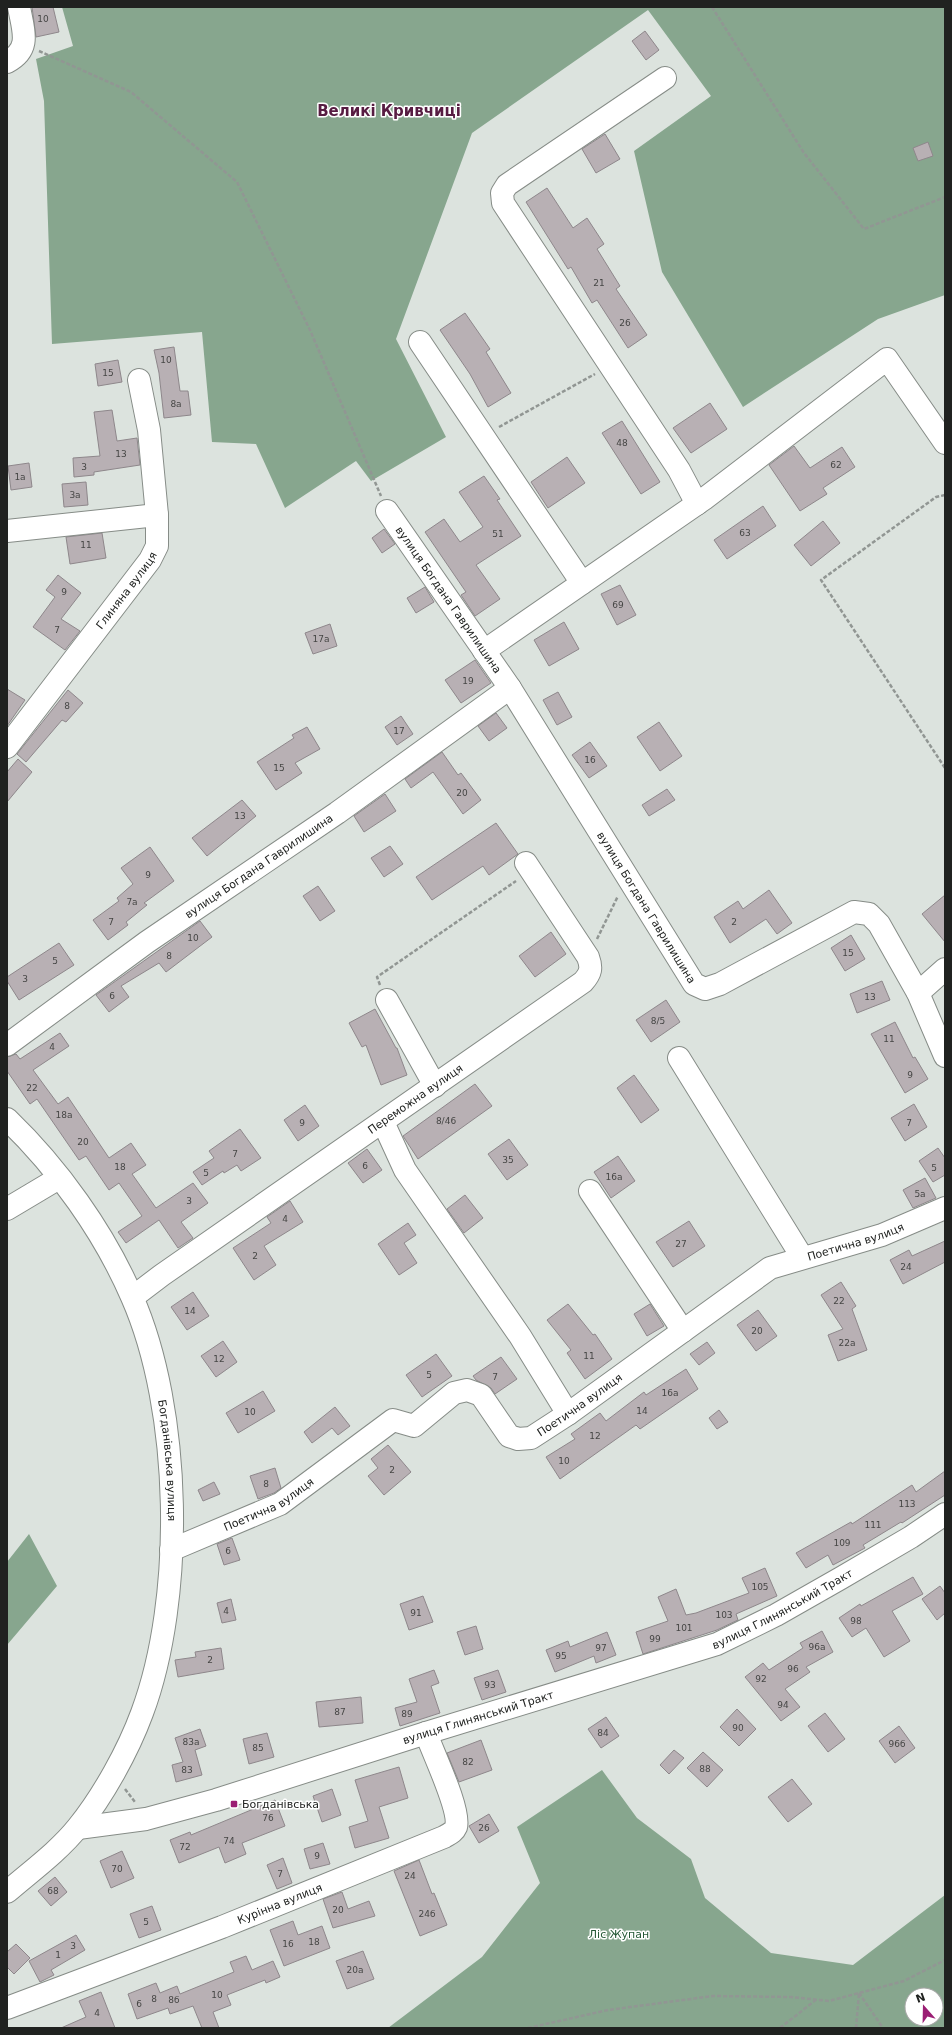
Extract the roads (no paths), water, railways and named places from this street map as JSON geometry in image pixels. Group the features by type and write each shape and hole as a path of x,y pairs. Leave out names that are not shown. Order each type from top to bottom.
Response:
{"street":[{"path":"7,62 20,53 24,45 19,7"},
{"path":"665,78 507,185 502,193 502,203 679,470 697,504"},
{"path":"420,342 582,583"},
{"path":"484,651 697,504 887,359 945,443"},
{"name":"Глиняна вулиця","path":"7,747 150,560 157,546 157,515 149,430 139,380"},
{"name":"вулиця Богдана Гаврилишина","path":"388,511 510,688 694,984 705,989 720,984 854,912 869,914 879,924 918,993"},
{"path":"7,531 157,515"},
{"name":"вулиця Богдана Гаврилишина","path":"7,1044 147,942 337,813 510,688"},
{"name":"Переможна вулиця","path":"133,1298 162,1275 435,1086 583,982 590,975 591,966 588,957 528,866"},
{"path":"945,969 918,993 945,1056"},
{"path":"387,1000 435,1086"},
{"path":"678,1058 802,1257"},
{"name":"Богданівська вулиця","path":"7,1119 40,1154 59,1178 99,1236 133,1298 152,1355 164,1413 170,1479 171,1550 168,1603 156,1665 143,1712 115,1769 78,1828"},
{"path":"383,1122 405,1170 520,1336 568,1414"},
{"path":"7,1209 59,1178"},
{"path":"590,1191 683,1331"},
{"name":"Поетична вулиця","path":"171,1550 280,1504 393,1420 414,1426 454,1394 468,1390 482,1395 509,1436 518,1439 531,1438 568,1414 770,1268 802,1257 882,1235 945,1208"},
{"name":"вулиця Глинянський Тракт","path":"78,1828 146,1819 209,1802 426,1733 718,1644 776,1616 911,1537 945,1514"},
{"name":"Курінна вулиця","path":"7,2008 222,1927 444,1837 453,1832 456,1825 455,1812 449,1791 426,1733"},
{"path":"7,1892 78,1828"}],"place":[{"name":"Богданівська","path":"234,1804"}],"district":[{"name":"Великі Кривчиці","path":"389,111"}],"park label":[{"name":"Ліс Жупан","path":"619,1934"}]}
